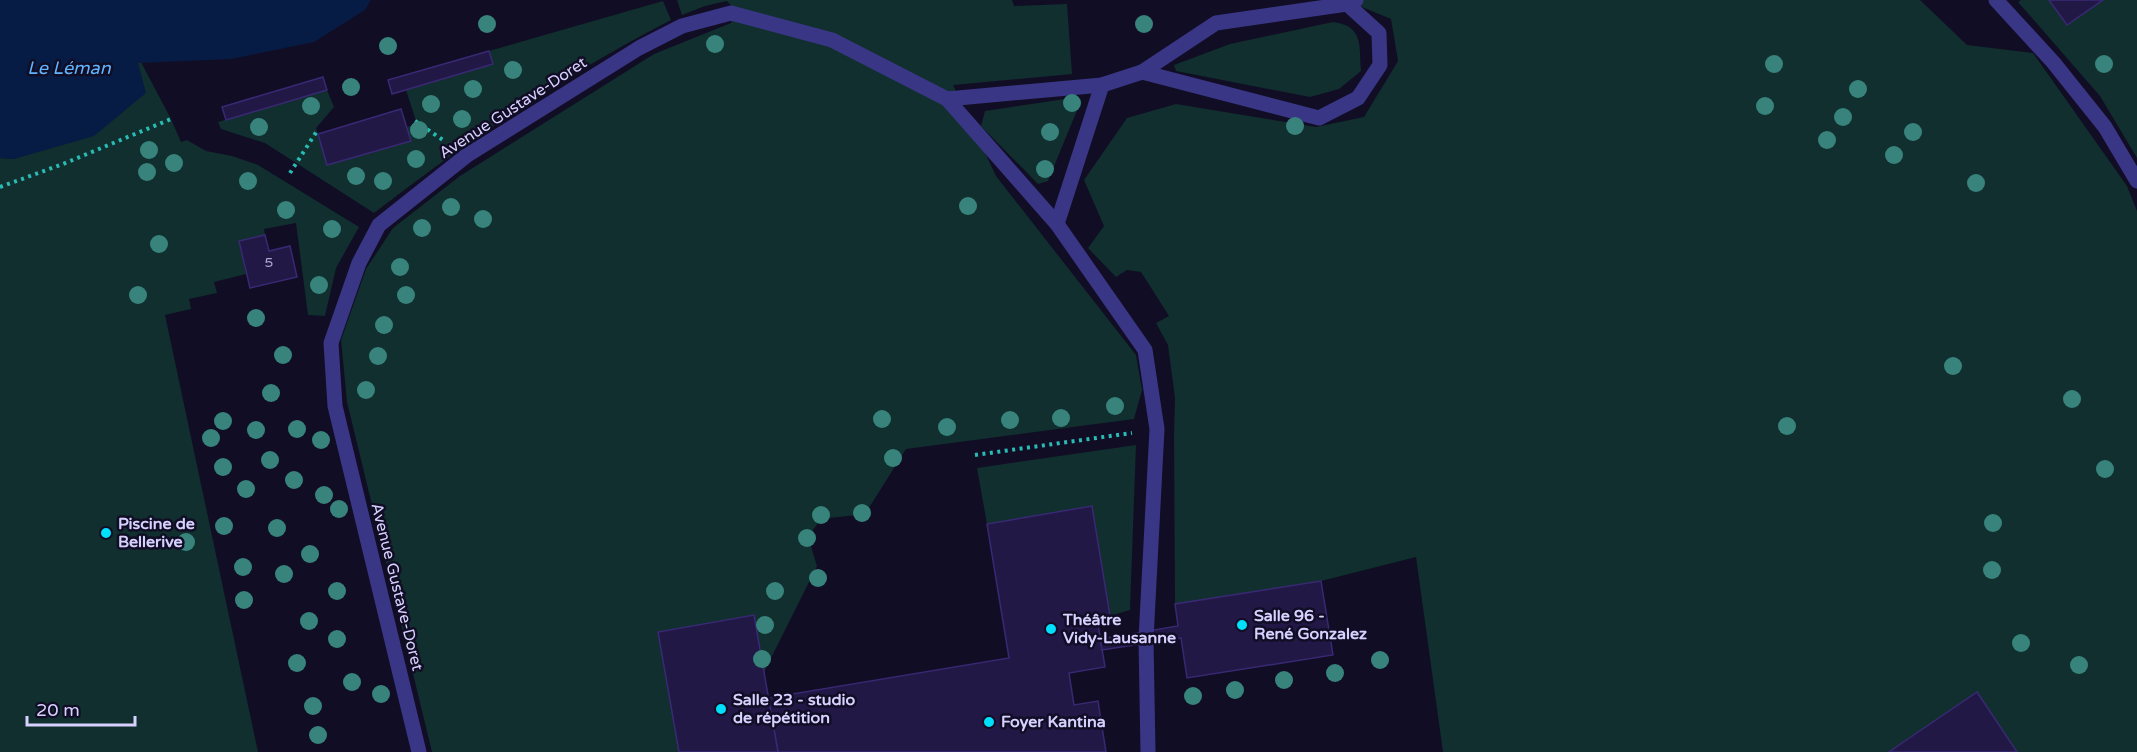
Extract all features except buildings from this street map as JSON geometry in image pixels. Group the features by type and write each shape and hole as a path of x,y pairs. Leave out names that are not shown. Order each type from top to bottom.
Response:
{"street":[{"path":"947,99 1102,85 1142,72 1216,23 1351,2 1378,33 1380,64 1358,99 1319,118 1142,72"},
{"path":"2002,5 2053,62 2105,127 2137,181"},
{"name":"Avenue Gustave-Doret","path":"419,752 334,406 332,343 359,263 379,225 466,156 639,48 682,26 731,13 832,40 947,99"},
{"path":"1057,225 1102,85"},
{"path":"947,99 1057,225 1145,350 1157,429 1146,639 1148,752"}],"path":[{"path":"0,188 171,119"},
{"path":"416,121 466,156"},
{"path":"290,173 317,131"},
{"path":"975,455 1157,429"}],"green space":[{"path":"677,0 1012,0 1014,6 1067,4 1072,74 953,85 996,176 1136,355 1142,390 1134,419 906,449 865,514 821,519 808,537 817,566 764,672 658,632 679,752 432,752 347,402 341,340 366,269 393,228 460,176 654,54 731,23 734,9 727,1 682,15"},
{"path":"1345,0 1920,0 1967,45 2033,53 2127,186 2137,211 2137,752 1443,752 1416,557 1321,581 1175,604 1175,398 1168,345 1156,323 1169,316 1141,272 1127,270 1116,277 1088,248 1104,226 1084,180 1127,118 1176,104 1316,127 1364,117 1398,61 1391,19"},
{"path":"2021,0 2049,0 2067,25 2103,0 2137,0 2137,158 2100,96 2018,2"},
{"path":"663,1 671,20 593,63 518,110 445,160 374,213 265,143 221,129 218,122 327,90 334,107 316,128 328,165 410,141 407,127 417,124 406,90 493,64 489,51"},
{"path":"1333,22 1343,24 1355,33 1358,39 1361,71 1339,89 1310,97 1176,71 1174,65 1230,44"},
{"name":"Piscine de Bellerive","path":"141,62 181,142 187,140 206,151 232,156 258,165 359,227 336,268 325,316 308,315 296,223 264,229 265,235 239,241 246,274 214,282 217,293 189,299 191,309 165,315 258,752 0,752 0,158 15,159"},
{"path":"1072,98 1078,108 1048,181 1038,184 981,126 985,111"},
{"path":"1136,445 1130,610 1110,616 1092,506 987,524 977,468"}],"water":[{"name":"Le Léman","path":"0,0 371,0 365,10 314,42 231,59 138,63 146,93 94,136 14,159 0,158"}],"place":[{"name":"Piscine de Bellerive","path":"106,533"},
{"name":"Salle 96 - René Gonzalez","path":"1242,625"},
{"name":"Théâtre Vidy-Lausanne","path":"1051,629"},
{"name":"Salle 23 - studio de répétition","path":"721,709"},
{"name":"Foyer Kantina","path":"989,722"}]}
